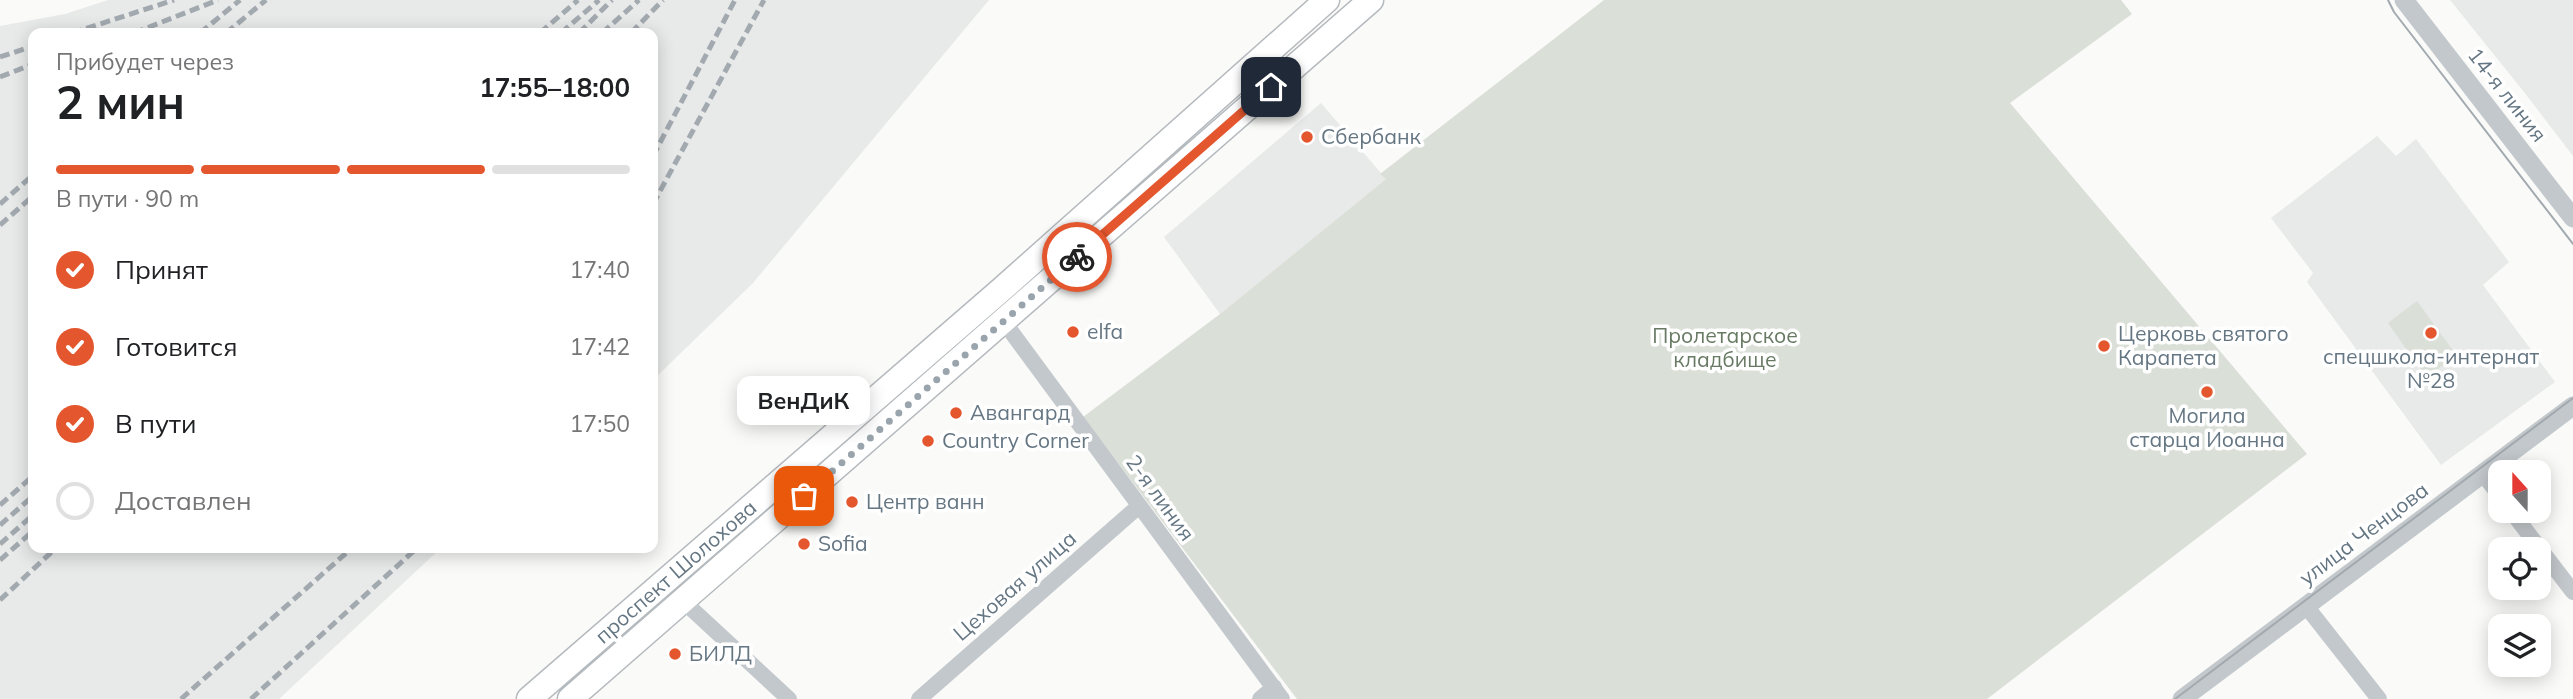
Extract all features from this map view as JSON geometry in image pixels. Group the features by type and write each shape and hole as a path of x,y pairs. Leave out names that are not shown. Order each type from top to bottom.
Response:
{"main road":[{"name":"проспект Шолохова","path":"529,699 1002,289 1327,0"},
{"name":"проспект Шолохова","path":"570,699 1371,0"}],"street":[{"name":"14-я линия","path":"2404,0 2573,218"},
{"name":"2-я линия","path":"1004,322 1278,693"},
{"name":"улица Ченцова","path":"2182,699 2573,406"},
{"path":"2483,474 2488,480"},
{"name":"Цеховая улица","path":"919,699 1139,506"},
{"path":"2520,523 2573,592"},
{"path":"683,601 789,699"},
{"path":"2306,606 2379,699"},
{"path":"1260,699 1278,693"}],"shaded area":[{"path":"108,0 989,0 753,283 658,375 658,28 28,28 28,553 436,553 279,699 0,699 0,26 65,14"},
{"path":"2450,0 2573,0 2573,156 2524,92"},
{"path":"1321,103 1386,179 1220,314 1164,237"},
{"name":"спецшкола-интернат №28","path":"2377,136 2396,156 2416,139 2509,262 2483,285 2555,382 2441,465 2307,282 2313,273 2271,218"}],"green space":[{"name":"Пролетарское кладбище","path":"1604,0 2121,0 2132,14 2010,103 2307,454 1987,699 1297,699 1083,417 1220,314 1386,179 1380,174"},
{"path":"2417,301 2457,356 2426,377 2388,323"}],"tram line":[{"path":"2388,0 2394,12 2573,244"},
{"path":"2175,699 2573,398"}],"railway":[{"path":"87,28 174,0"},
{"path":"147,28 218,0"},
{"path":"206,28 240,0"},
{"path":"232,28 266,0"},
{"path":"546,28 578,0"},
{"path":"567,28 599,0"},
{"path":"584,28 612,0"},
{"path":"608,28 639,0"},
{"path":"636,28 663,0"},
{"path":"658,146 735,0"},
{"path":"658,195 764,0"},
{"path":"0,57 28,48"},
{"path":"0,77 28,66"},
{"path":"0,204 28,179"},
{"path":"0,225 28,200"},
{"path":"0,505 28,480"},
{"path":"0,525 28,500"},
{"path":"0,544 28,519"},
{"path":"0,560 28,535"},
{"path":"0,600 51,553"},
{"path":"181,699 346,553"},
{"path":"251,699 412,553"}],"way so far":[{"path":"804,496 1077,257"}],"place":[{"name":"Сбербанк","path":"1307,137"},
{"name":"elfa","path":"1073,332"},
{"name":"спецшкола-интернат №28","path":"2431,333"},
{"name":"Церковь святого Карапета","path":"2104,346"},
{"name":"Могила старца Иоанна","path":"2207,392"},
{"name":"Авангард","path":"956,413"},
{"name":"Country Corner","path":"928,441"},
{"name":"ВенДиК","path":"804,496"},
{"name":"Центр ванн","path":"852,502"},
{"name":"Sofia","path":"804,544"},
{"name":"БИЛД","path":"675,654"}],"route":[{"path":"1077,257 1271,87"}]}
